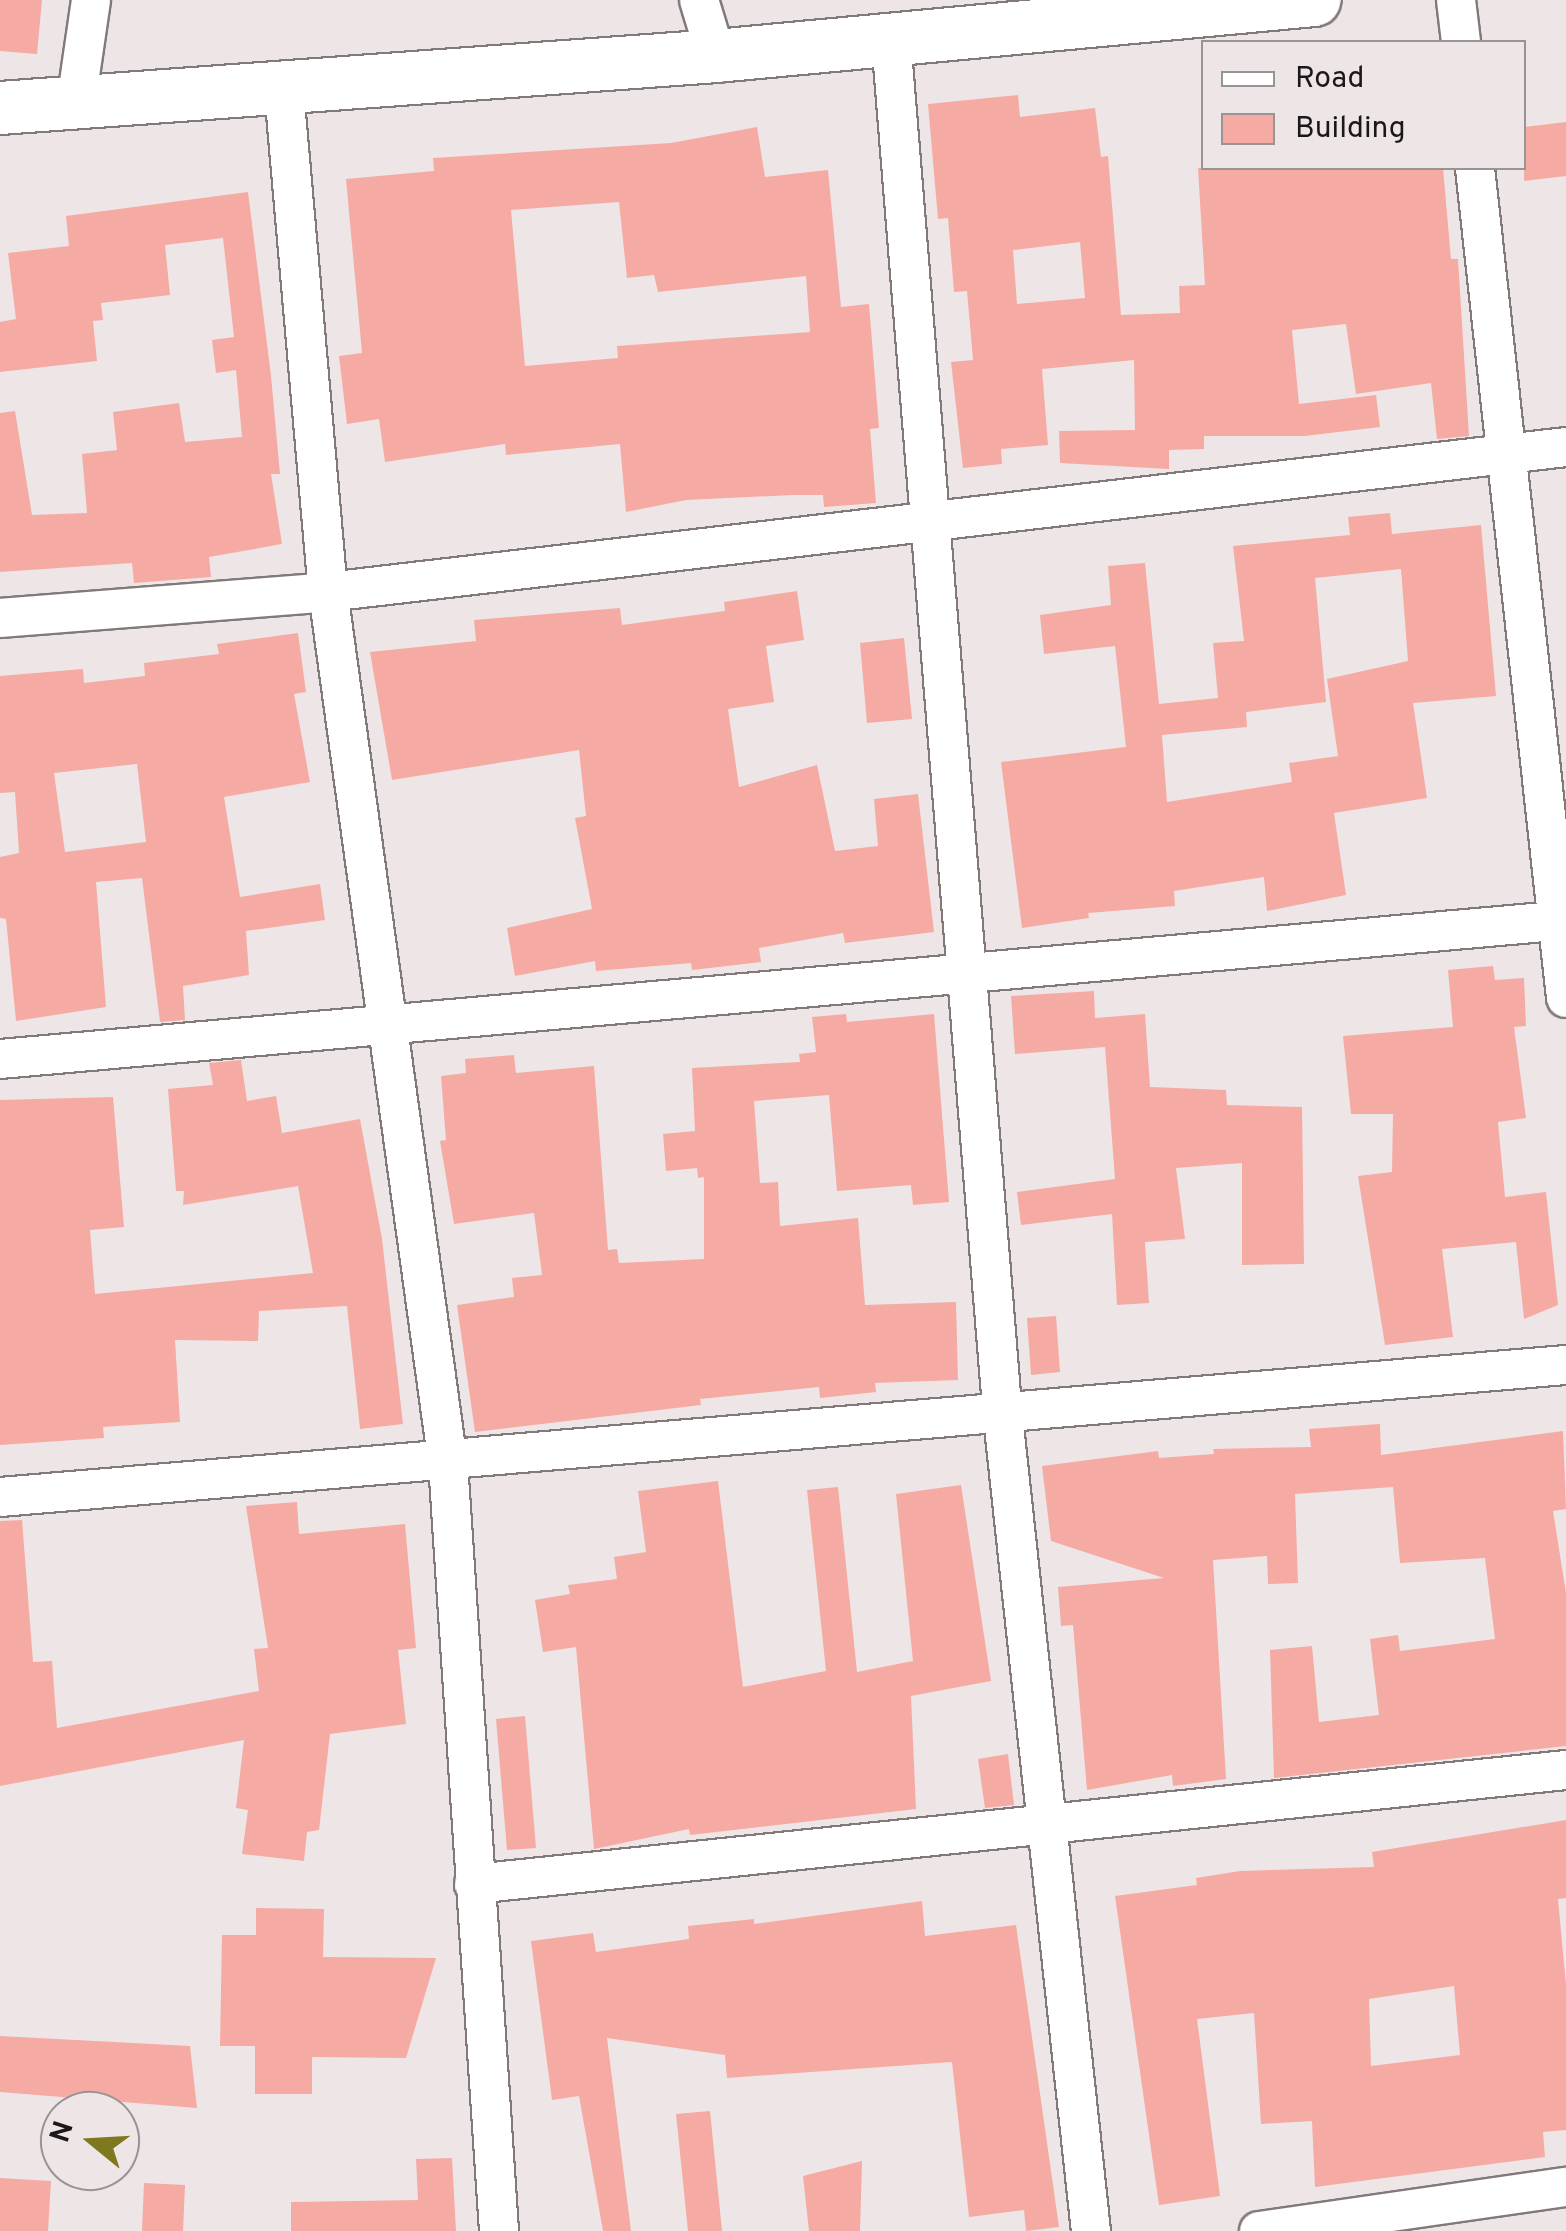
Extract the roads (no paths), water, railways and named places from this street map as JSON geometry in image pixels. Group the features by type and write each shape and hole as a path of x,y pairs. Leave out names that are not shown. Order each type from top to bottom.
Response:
{"street":[{"path":"76,103 91,0"},
{"path":"699,0 716,56"},
{"path":"0,108 716,56 1160,8 1314,0"},
{"path":"1456,0 1461,40"},
{"path":"892,39 926,518 1002,1408 1091,2231"},
{"path":"284,90 328,592 448,1463 499,2231"},
{"path":"1475,170 1561,920 1566,998"},
{"path":"0,618 328,592 926,518 1566,447"},
{"path":"0,1058 1561,920"},
{"path":"0,1496 448,1463 1002,1408 1566,1365"},
{"path":"474,1884 1566,1770"},
{"path":"1259,2231 1566,2186"}]}
